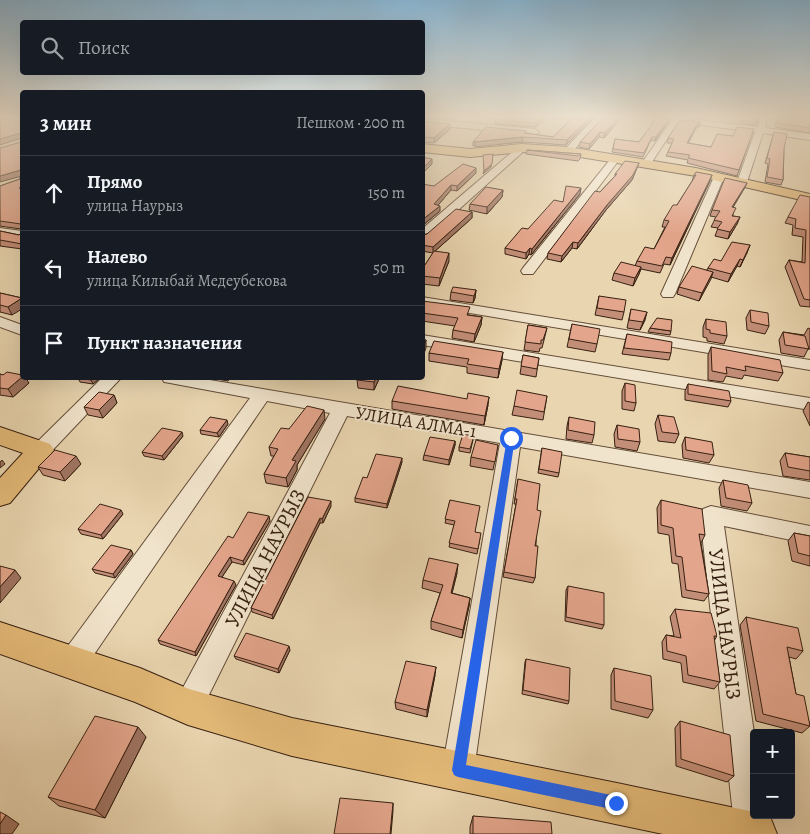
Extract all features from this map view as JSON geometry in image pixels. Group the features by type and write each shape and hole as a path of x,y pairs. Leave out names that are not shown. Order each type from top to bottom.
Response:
{"main road":[{"path":"609,157 719,177 810,198"},
{"path":"0,436 41,450 0,496"},
{"path":"0,638 140,686 188,707 292,737 754,833"}],"street":[{"path":"425,233 512,157"},
{"path":"647,163 651,157"},
{"path":"742,182 751,157"},
{"path":"528,271 616,158"},
{"path":"668,294 719,177"},
{"path":"0,232 20,234"},
{"path":"425,301 810,365"},
{"path":"0,322 20,329"},
{"path":"425,340 810,404"},
{"path":"41,450 110,380"},
{"name":"УЛИЦА АЛМА-1","path":"181,380 341,410 810,490"},
{"path":"72,663 262,395"},
{"name":"УЛИЦА НАУРЫЗ","path":"188,707 341,410"},
{"path":"458,770 511,438"},
{"name":"УЛИЦА НАУРЫЗ","path":"754,833 711,515 810,535"}],"building":[{"path":"0,157 20,157 20,170 0,176"},
{"path":"483,157 493,157 492,164 484,171"},
{"path":"689,157 744,157 739,170"},
{"path":"784,157 783,180 767,177 770,159 767,158"},
{"path":"425,158 432,159 425,166"},
{"path":"625,161 639,163 633,175 578,243 573,242 562,256 548,253 595,191 600,192 617,174 615,174"},
{"path":"463,164 476,168 457,186 451,185 434,204 440,206 425,218 425,184 434,186"},
{"path":"696,172 712,175 672,258 666,257 662,266 637,261 645,247 654,249 669,221 664,220 673,205 677,205"},
{"path":"725,178 747,183 732,207 736,208 732,216 740,217 730,232 717,229 722,222 714,220 720,211 712,210"},
{"path":"20,179 20,224 0,221 0,186"},
{"path":"566,186 581,188 532,249 530,248 526,253 505,248 522,228 528,229 554,200 563,202"},
{"path":"486,187 503,190 487,207 470,204"},
{"path":"800,195 810,197 810,300 804,299 789,260 805,263 806,230 795,228 796,219 788,217"},
{"path":"456,209 472,212 433,247 425,246 425,234"},
{"path":"0,231 19,235 20,244 0,240"},
{"path":"732,242 750,245 743,260 740,259 731,274 708,268 714,259 721,261"},
{"path":"434,251 449,253 440,278 425,276 425,265"},
{"path":"621,262 641,267 635,278 614,273"},
{"path":"692,266 713,272 702,293 679,287"},
{"path":"453,287 476,290 474,296 451,292"},
{"path":"0,293 20,298 8,307 0,305"},
{"path":"599,296 626,300 624,312 597,308"},
{"path":"425,301 470,307 467,315 482,317 475,334 453,330 458,318 425,313"},
{"path":"631,309 647,312 643,322 629,320"},
{"path":"750,310 768,313 769,326 751,322"},
{"path":"657,318 672,320 671,331 650,328"},
{"path":"706,319 726,322 727,336 710,333 710,330 706,329"},
{"path":"572,324 600,329 597,344 569,339"},
{"path":"528,325 547,328 541,344 525,342"},
{"path":"783,332 805,336 809,349 785,345"},
{"path":"627,334 672,342 671,353 624,348"},
{"path":"434,341 503,352 499,369 467,364 469,359 429,353"},
{"path":"711,347 780,360 783,373 745,366 746,371 726,367 727,374 712,371"},
{"path":"523,355 539,358 537,369 521,366"},
{"path":"7,372 20,375 20,379 8,389 0,388 0,374 3,375"},
{"path":"357,380 375,380 374,382"},
{"path":"625,383 635,385 636,403 625,401"},
{"path":"688,384 729,391 731,401 688,394"},
{"path":"398,386 467,399 468,393 489,397 485,416 392,401"},
{"path":"517,390 547,396 544,412 514,406"},
{"path":"99,392 114,395 99,410 84,407"},
{"path":"307,406 324,410 292,460 296,461 286,478 264,474 278,449 269,447 281,428 289,429"},
{"path":"658,415 674,417 679,434 662,432"},
{"path":"210,417 227,420 217,433 200,430"},
{"path":"569,417 595,422 594,435 568,430"},
{"path":"617,425 639,429 640,442 618,439"},
{"path":"162,428 182,432 162,456 142,452"},
{"path":"463,434 474,436 470,449 459,447"},
{"path":"430,437 455,441 449,460 424,455"},
{"path":"685,437 712,442 714,455 686,450"},
{"path":"476,440 498,445 495,462 471,457"},
{"path":"542,448 562,452 559,473 539,469"},
{"path":"55,450 76,456 60,472 38,467"},
{"path":"785,453 810,457 810,471 788,467"},
{"path":"376,454 402,458 387,504 355,498 363,477 367,478"},
{"path":"518,479 540,484 537,510 541,511 535,546 538,546 535,578 504,572 517,499 515,499"},
{"path":"723,480 748,485 752,503 726,498"},
{"path":"308,497 331,501 322,519 320,518 272,615 251,608"},
{"path":"450,500 480,506 475,532 481,533 478,549 449,543 455,521 445,519"},
{"path":"661,500 702,509 705,535 699,534 709,594 686,590 682,557 676,556 673,528 661,525"},
{"path":"100,504 121,510 101,535 78,529"},
{"path":"248,512 269,516 243,561 230,557 218,576 234,581 195,652 158,640 228,536 233,538"},
{"path":"794,533 810,536 810,556 798,553"},
{"path":"111,545 131,550 113,574 92,569"},
{"path":"429,558 458,564 451,593 470,598 463,630 431,621 443,585 423,580"},
{"path":"0,566 15,570 0,587"},
{"path":"568,586 604,593 604,625 566,617"},
{"path":"675,609 711,613 717,636 714,636 720,682 688,675 686,656 667,651 666,635 681,638"},
{"path":"746,617 798,628 803,651 787,647 796,694 804,696 810,726 763,714"},
{"path":"246,633 289,646 278,669 234,656"},
{"path":"526,659 570,668 569,701 523,690"},
{"path":"406,661 436,667 427,710 395,702"},
{"path":"614,668 651,676 653,710 615,701"},
{"path":"95,716 138,727 95,810 48,797"},
{"path":"680,721 730,735 734,776 681,759"},
{"path":"340,798 393,803 390,834 334,834"},
{"path":"0,812 6,815 0,824"},
{"path":"473,816 551,822 552,834 473,834"}],"route":[{"path":"511,438 458,770 616,803"}]}
